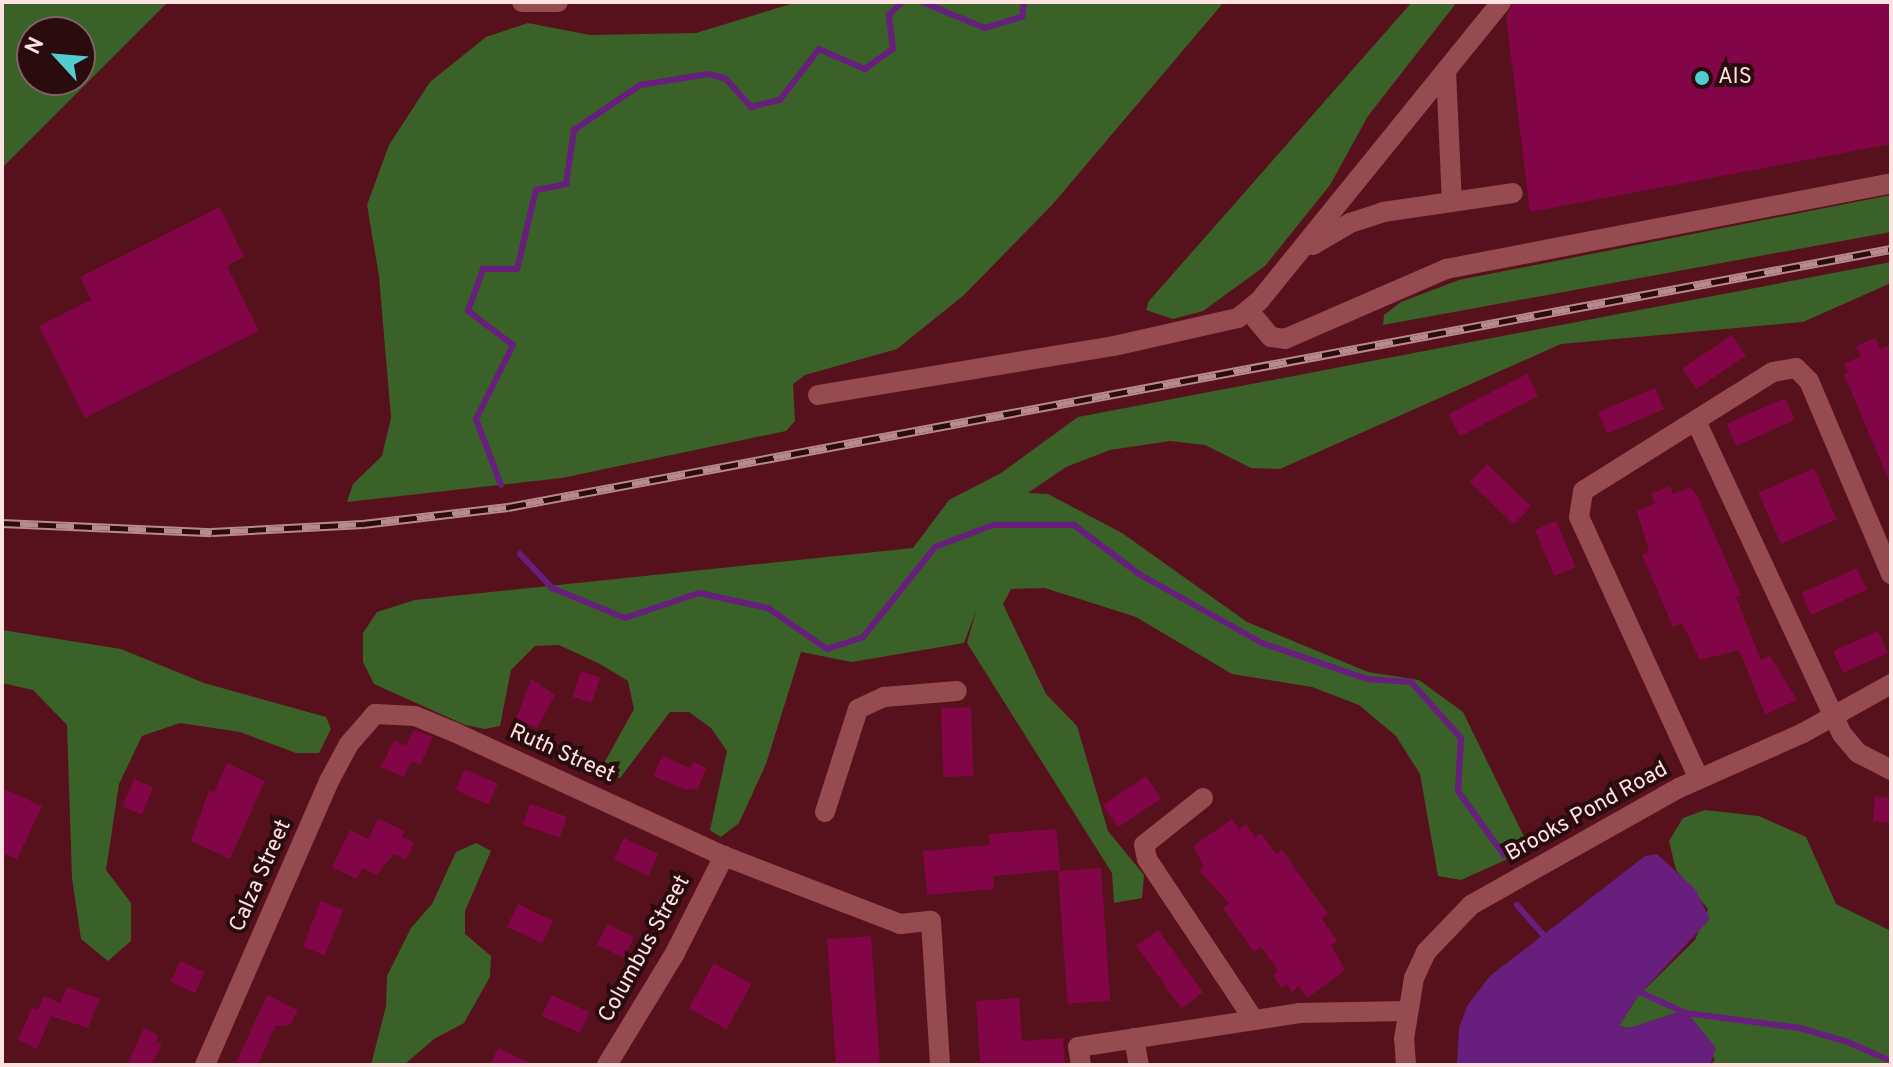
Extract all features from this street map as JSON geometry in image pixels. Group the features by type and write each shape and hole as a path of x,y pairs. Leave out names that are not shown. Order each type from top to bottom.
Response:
{"street":[{"path":"522,2 558,2"},
{"path":"818,395 1153,339 1220,325 1249,311 1501,2"},
{"path":"1446,71 1452,201"},
{"path":"1249,311 1271,337 1285,339 1446,269 1891,183"},
{"path":"1299,253 1350,223 1452,201 1513,193"},
{"path":"1699,779 1579,517 1578,498 1773,372 1796,368 1809,381 1891,574"},
{"path":"1696,421 1834,718 1858,753 1891,770"},
{"name":"Brooks Pond Road","path":"1406,1065 1407,1011 1426,952 1471,905 1532,867 1699,779 1834,718 1891,684"},
{"path":"825,812 858,709 884,697 957,691"},
{"name":"Ruth Street","path":"375,714 415,716 724,856 900,924 931,921 940,1065"},
{"name":"Calza Street","path":"205,1065 329,781 349,744 375,714"},
{"path":"1203,798 1155,831 1144,845 1147,859 1254,1020"},
{"name":"Columbus Street","path":"607,1065 675,953 724,856"},
{"path":"1081,1065 1078,1047 1299,1013 1407,1011"},
{"path":"1134,1038 1139,1065"}],"green space":[{"path":"2,2 168,2 96,74 96,16 16,16 16,96 74,96 2,168"},
{"path":"797,2 1224,2 1052,205 964,295 897,349 805,375 793,384 795,421 786,431 562,478 347,502 353,484 382,456 391,418 379,276 367,205 389,145 430,82 486,37 528,23 590,35 696,33"},
{"path":"1412,2 1457,2 1368,116 1330,185 1265,266 1203,311 1173,319 1146,310 1149,301"},
{"path":"1891,195 1891,232 1383,325 1384,315 1401,302 1459,280"},
{"path":"1891,262 1891,283 1803,322 1561,344 1280,469 1251,468 1205,445 1170,441 1110,450 1066,467 1028,493 1048,494 1122,533 1247,622 1368,672 1419,680 1463,712 1530,849 1461,880 1438,876 1420,774 1396,736 1359,705 1312,687 1232,674 1136,617 1045,588 1011,589 1003,604 1046,694 1077,726 1108,831 1144,875 1142,898 1114,903 1112,873 967,643 976,611 964,643 852,662 801,652 766,764 739,823 721,837 710,830 727,751 711,728 689,712 670,712 620,778 603,776 602,767 634,709 628,681 600,664 559,645 535,646 511,670 500,726 485,729 465,725 374,684 363,662 363,633 377,612 415,600 913,548 949,500 1001,473 1078,417"},
{"path":"2,630 121,649 204,683 326,717 331,729 319,753 296,753 240,732 180,723 142,736 119,784 106,870 131,903 131,941 108,961 81,939 72,878 67,725 33,690 2,683"},
{"path":"1705,810 1759,816 1806,837 1836,904 1891,931 1891,1065 1710,1065 1715,1060 1685,1010 1630,1028 1619,1026 1638,996 1695,940 1708,909 1676,870 1669,841 1683,818"},
{"path":"476,843 491,851 465,911 465,934 491,956 490,977 464,1023 434,1039 404,1065 371,1065 386,1006 387,976 411,928 432,904 456,852"}],"shaded area":[{"path":"1657,854 1695,889 1710,919 1638,996 1619,1026 1630,1028 1685,1010 1716,1048 1710,1065 1457,1065 1459,1028 1467,1006 1490,976 1645,856"}],"building":[{"name":"AIS","path":"1514,2 1891,2 1891,144 1530,212 1506,16"},
{"path":"220,207 244,257 227,266 259,331 85,418 39,326 91,300 80,277"},
{"path":"1732,335 1746,356 1696,389 1682,369"},
{"path":"1875,338 1880,349 1891,344 1891,486 1844,374 1848,372 1844,364 1861,356 1856,346"},
{"path":"1527,374 1538,396 1460,436 1449,414"},
{"path":"1655,388 1664,409 1607,433 1598,412"},
{"path":"1785,398 1795,420 1736,446 1727,424"},
{"path":"1487,464 1531,506 1514,524 1470,482"},
{"path":"1814,468 1837,519 1781,544 1758,493"},
{"path":"1670,486 1673,494 1690,487 1697,495 1741,595 1736,597 1761,660 1770,656 1797,700 1765,714 1739,650 1700,660 1682,623 1673,627 1642,555 1649,552 1637,511 1655,503 1651,494"},
{"path":"1556,521 1576,567 1554,576 1535,530"},
{"path":"1857,568 1867,590 1811,615 1801,593"},
{"path":"1878,631 1888,653 1843,673 1833,651"},
{"path":"581,671 600,677 592,703 573,697"},
{"path":"531,679 555,695 537,728 516,719"},
{"path":"971,707 973,776 943,777 941,708"},
{"path":"414,730 433,737 420,765 411,761 404,777 381,767 394,740 406,746"},
{"path":"662,756 690,768 693,762 707,768 698,788 686,790 653,776"},
{"path":"227,763 265,781 230,859 191,841 209,790 214,792"},
{"path":"465,769 498,784 489,805 456,790"},
{"path":"1146,776 1161,798 1118,827 1103,805"},
{"path":"134,779 153,787 142,815 122,807"},
{"path":"2,788 42,806 17,859 2,853"},
{"path":"1875,796 1891,798 1891,823 1873,821"},
{"path":"530,804 567,817 560,837 523,825"},
{"path":"378,819 405,831 402,837 414,842 406,860 394,854 377,875 362,868 357,879 332,867 350,830 368,839"},
{"path":"1232,819 1239,829 1246,824 1255,837 1261,833 1276,854 1282,850 1328,914 1322,919 1337,941 1331,945 1345,970 1307,998 1299,986 1292,992 1287,984 1282,988 1273,975 1278,971 1261,947 1254,952 1223,908 1229,903 1199,870 1204,866 1193,846"},
{"path":"1056,829 1060,870 993,876 994,889 927,895 923,851 990,845 989,834"},
{"path":"624,838 658,854 648,876 614,860"},
{"path":"1101,868 1110,1001 1067,1004 1058,871"},
{"path":"321,901 343,910 325,955 303,946"},
{"path":"518,904 553,921 542,944 507,926"},
{"path":"607,924 634,937 624,958 597,945"},
{"path":"1158,930 1203,992 1181,1008 1136,946"},
{"path":"871,936 880,1065 836,1065 827,939"},
{"path":"180,961 205,972 195,993 171,982"},
{"path":"714,963 752,984 726,1029 689,1008"},
{"path":"67,987 100,999 88,1028 51,1016 37,1049 18,1040 32,1008 38,1010 44,996 60,1003"},
{"path":"267,995 298,1010 290,1025 275,1026 258,1065 235,1065"},
{"path":"551,995 589,1012 580,1033 542,1016"},
{"path":"1019,998 1022,1041 1063,1038 1065,1065 980,1065 976,1001"},
{"path":"144,1028 159,1035 156,1042 162,1044 152,1065 127,1065"},
{"path":"498,1048 534,1065 490,1065"}],"waterway":[{"path":"501,485 476,419 513,345 468,311 483,269 517,269 536,190 566,184 574,130 640,85 709,74 726,79 751,107 780,100 819,49 865,69 893,49 889,15 902,2"},
{"path":"922,2 985,28 1022,17 1024,2"},
{"path":"520,554 552,588 625,618 699,593 768,608 827,649 863,637 935,547 993,525 1074,525 1139,574 1262,643 1367,679 1411,682 1461,738 1458,791 1504,855"},
{"path":"1517,905 1546,938"},
{"path":"1635,990 1686,1013 1800,1028 1848,1042 1891,1061"}],"railway":[{"path":"2,523 212,532 363,524 508,507 1891,249"}],"place":[{"name":"AIS","path":"1702,78"}]}
